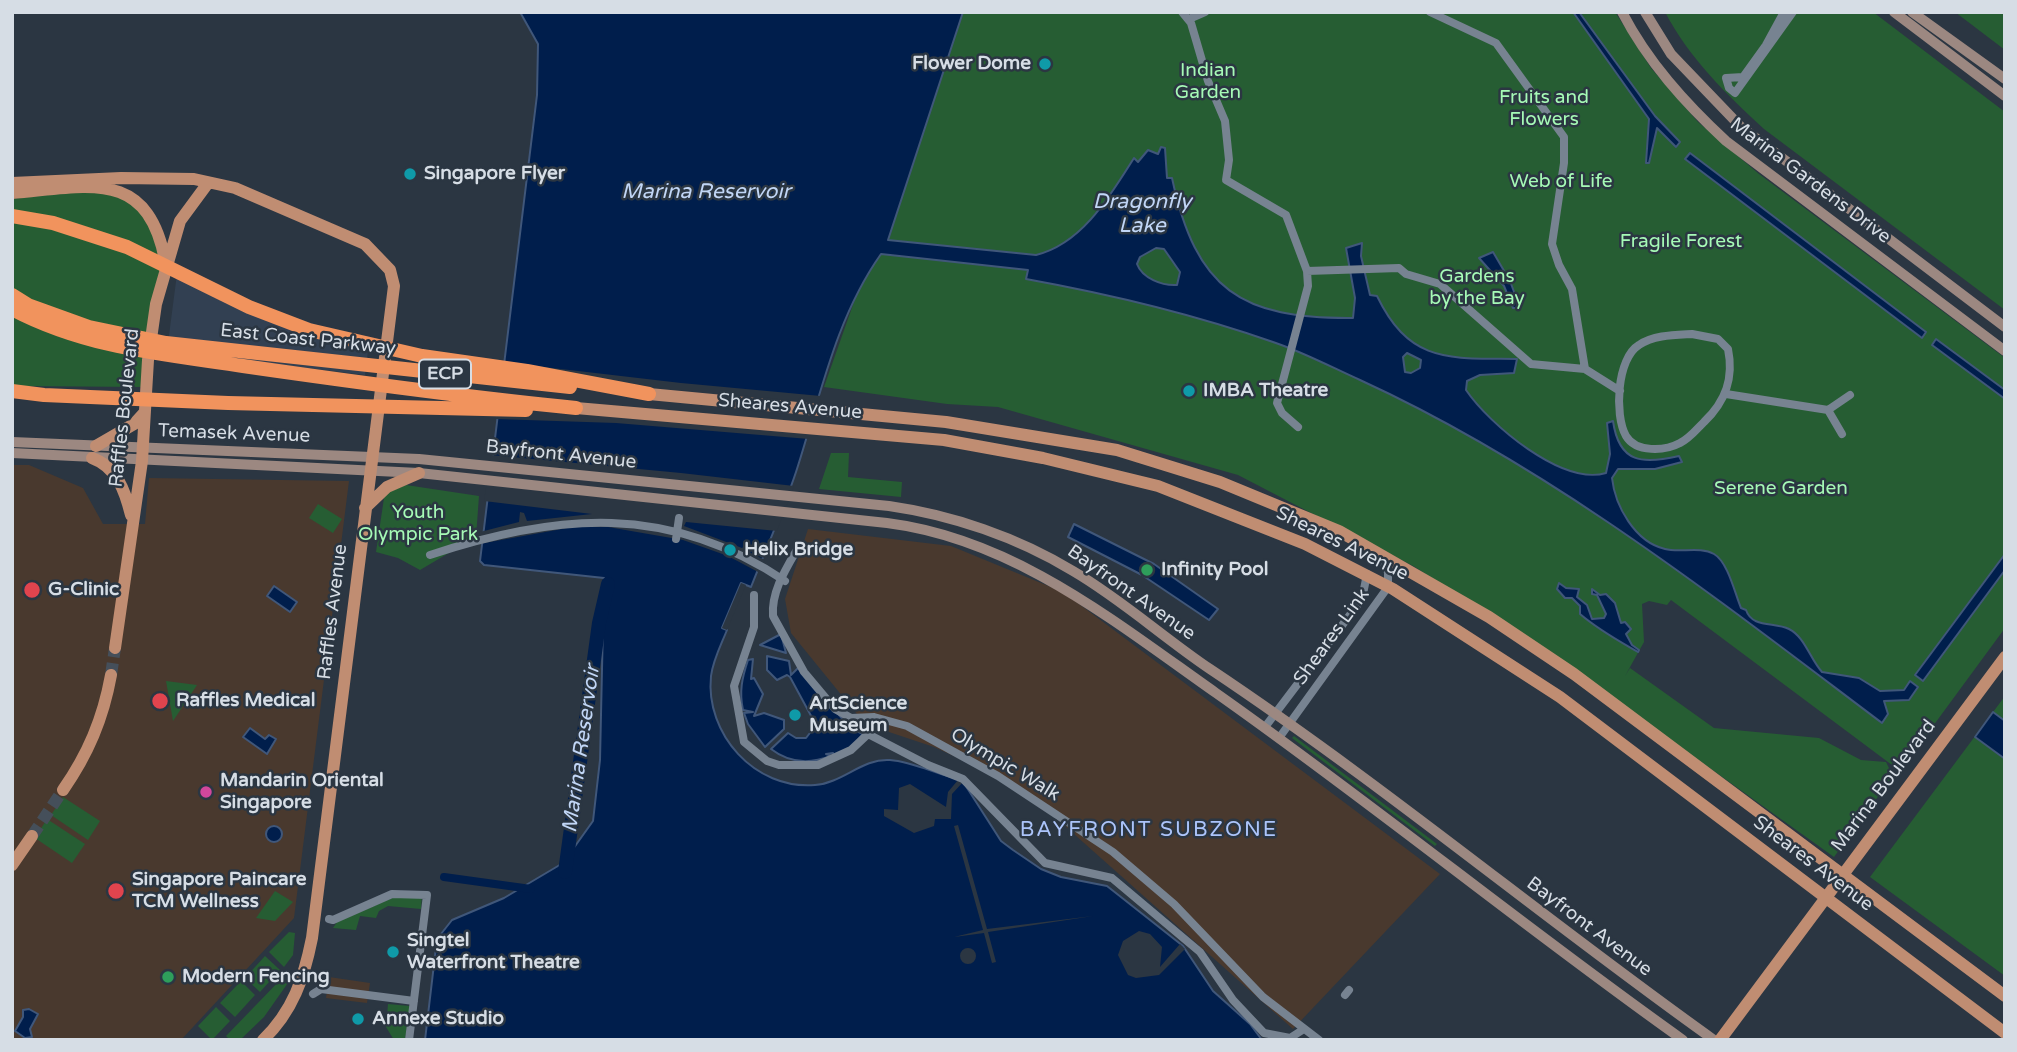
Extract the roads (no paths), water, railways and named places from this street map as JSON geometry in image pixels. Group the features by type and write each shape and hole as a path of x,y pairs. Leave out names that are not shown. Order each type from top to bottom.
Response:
{"highway":[{"path":"12,216 53,223 127,247 249,307 309,330 409,354 649,394"},
{"name":"East Coast Parkway","path":"12,295 28,305 89,327 166,343 514,383 649,394"},
{"name":"East Coast Parkway","path":"12,309 69,334 128,350 356,384 576,408"},
{"path":"12,391 44,395 489,411 576,408"}],"main road":[{"name":"Marina Gardens Drive","path":"1622,12 1655,65 1688,105 1726,141 2005,351"},
{"name":"Marina Gardens Drive","path":"1645,12 1671,54 1740,126 2005,327"},
{"path":"1894,12 2005,96"},
{"path":"1912,12 2005,79"},
{"name":"Raffles Avenue","path":"12,183 121,178 194,179 235,188 365,244 390,270 394,286 312,938 295,998 276,1027 263,1040"},
{"name":"Raffles Boulevard","path":"115,649 131,519 143,455 144,412 153,326 166,266 180,221 208,183"},
{"path":"12,194 82,188 124,192 142,205 155,223 166,266"},
{"name":"Sheares Avenue","path":"649,394 946,422 1117,450 1165,464 1314,520 1377,551 1489,617 1574,674 2005,996"},
{"name":"Sheares Avenue","path":"576,408 944,440 1111,472 1158,486 1305,544 1367,574 1476,640 1560,697 2005,1033"},
{"path":"131,519 126,496 115,475 94,452 134,424 144,412"},
{"name":"Temasek Avenue","path":"12,442 94,452 370,471"},
{"path":"33,443 39,447 41,455"},
{"name":"Temasek Avenue","path":"12,453 41,455 94,452"},
{"name":"Temasek Avenue","path":"143,455 372,457"},
{"name":"Bayfront Avenue","path":"372,457 419,459 889,506 962,522 1063,565 1276,712 1627,978 1717,1040"},
{"name":"Bayfront Avenue","path":"370,471 419,473 887,523 956,538 1013,561 1064,586 1265,727 1683,1040"},
{"path":"365,508 387,486 419,473"},
{"name":"Marina Boulevard","path":"1717,1040 2005,657"},
{"path":"63,790 85,756 99,726 111,675"},
{"path":"14,860 32,836"}],"street":[{"path":"1182,12 1189,19 1208,81 1225,121 1229,160 1226,180 1286,215 1307,271 1308,286 1277,408 1298,427"},
{"path":"1189,19 1205,12"},
{"path":"1430,12 1496,43 1564,137 1564,163 1552,244 1559,265 1572,289 1585,369"},
{"path":"1784,12 1766,45 1743,77 1726,78 1735,93 1793,12"},
{"path":"1307,271 1399,268 1406,274 1440,284 1531,364 1585,369 1620,391"},
{"path":"1692,334 1718,339 1728,349 1731,379 1726,394 1708,418 1685,440 1667,447 1649,448 1633,444 1626,436 1620,391 1626,361 1637,345 1658,337 1692,334"},
{"path":"1726,394 1828,410 1850,395"},
{"path":"1828,410 1842,434"},
{"path":"676,535 679,518"},
{"path":"430,555 526,532 602,526 660,526 676,535 728,548 746,562 785,581"},
{"name":"Olympic Walk","path":"799,546 785,570 772,606 773,616 804,672 835,709 851,718 874,716 907,726 998,776 1113,852 1174,904 1263,997 1319,1040"},
{"name":"Sheares Link","path":"1279,738 1388,587 1388,572 1377,551"},
{"name":"Sheares Link","path":"1265,727 1362,599 1367,574"},
{"path":"754,595 754,627 734,686 744,742 767,761 796,767 818,765 841,754 868,734 874,716"},
{"name":"Olympic Walk","path":"868,734 962,779 1045,863 1112,878 1200,951 1233,1000 1264,1033 1290,1038 1304,1029"},
{"path":"329,919 333,920 392,894 427,895 409,1040"},
{"path":"313,994 321,989 414,1001"}],"water":[{"name":"Marina Reservoir","path":"520,12 963,12 888,240 1036,255 1067,241 1081,229 1105,202 1134,158 1138,162 1148,150 1158,154 1161,147 1165,148 1167,178 1172,178 1182,216 1195,247 1210,272 1230,290 1253,304 1281,312 1314,317 1353,318 1355,298 1346,248 1362,243 1361,256 1370,295 1377,296 1403,334 1418,346 1452,357 1517,359 1514,373 1480,375 1467,381 1466,390 1509,435 1548,461 1588,475 1606,473 1610,454 1607,423 1613,421 1621,446 1635,458 1654,460 1679,456 1682,462 1655,469 1618,469 1612,478 1622,511 1644,539 1665,549 1703,550 1714,554 1727,571 1741,608 1746,610 1753,620 1783,627 1795,633 1822,672 1859,678 1880,691 1904,690 1910,681 1918,687 1909,700 1884,701 1888,714 1882,723 1694,582 1565,494 1430,415 1295,350 1182,314 1026,279 1028,270 881,254 865,279 840,332 791,487 751,587 741,583 722,628 727,630 712,670 711,698 725,737 738,754 754,768 793,784 825,783 880,760 908,763 962,780 1001,841 1041,869 1061,877 1107,886 1183,946 1213,991 1250,1024 1262,1040 425,1040 437,939 452,920 504,898 563,863 593,821 600,760 604,578 484,565 480,561 537,95 538,44","holes":["1156,248 1164,249 1180,272 1177,285 1153,280 1143,273 1137,264 1140,257","1407,353 1421,360 1420,368 1411,373 1405,372 1403,357"]},
{"path":"1573,12 1579,12 1655,116 1680,142 1676,147 1657,128 1649,163 1646,163 1649,119"},
{"path":"1690,153 1926,332 1922,338 1685,159"},
{"path":"1493,252 1510,281 1520,308 1513,308 1504,286 1479,258"},
{"path":"1936,339 2005,390 2005,399 1932,345"},
{"name":"Infinity Pool","path":"1074,524 1154,564 1218,609 1209,620 1142,575 1068,537"},
{"path":"2005,554 2005,570 1923,681 1915,675"},
{"path":"1559,583 1566,588 1579,589 1577,597 1587,605 1592,619 1604,618 1606,614 1597,595 1592,594 1592,589 1600,595 1606,594 1615,603 1621,623 1625,622 1631,629 1626,634 1638,652 1602,631 1580,614 1580,606 1572,598 1565,598 1557,589"},
{"path":"274,586 297,602 290,612 267,596"},
{"path":"781,634 786,653 760,645"},
{"path":"767,656 789,661 791,675 799,667 850,728 863,734 853,746 834,757 833,753 826,754 831,756 808,761 785,757 771,749 788,733 796,738 806,738 816,725 790,677 787,675 777,680 767,670"},
{"path":"753,659 751,679 754,678 763,694 754,716 764,713 784,720 784,729 765,747 748,724 744,713 753,712 743,710 742,703 744,673 748,660"},
{"path":"1993,712 2005,721 2005,759 1975,737"},
{"path":"250,728 265,739 269,735 276,739 267,754 243,737"},
{"path":"271,826 277,826 282,834 280,840 271,842 266,837 266,831"},
{"path":"29,1009 38,1014 30,1029 32,1037 25,1038 15,1031 23,1017 23,1010"}],"waterway":[{"name":"Marina Reservoir","path":"565,872 599,623 608,584"},
{"path":"444,877 531,889"}],"tunnel":[{"path":"111,675 115,648"},
{"path":"32,836 63,790"}],"place":[{"name":"Flower Dome","path":"1045,64"},
{"name":"Singapore Flyer","path":"410,174"},
{"name":"IMBA Theatre","path":"1189,391"},
{"name":"Helix Bridge","path":"730,550"},
{"name":"Infinity Pool","path":"1147,570"},
{"name":"G-Clinic","path":"32,590"},
{"name":"Raffles Medical","path":"160,701"},
{"name":"ArtScience Museum","path":"795,715"},
{"name":"Mandarin Oriental Singapore","path":"206,792"},
{"name":"Singapore Paincare TCM Wellness","path":"116,891"},
{"name":"Singtel Waterfront Theatre","path":"393,952"},
{"name":"Modern Fencing","path":"168,977"},
{"name":"Annexe Studio","path":"358,1019"}],"district":[{"name":"BAYFRONT SUBZONE","path":"1149,830"}],"park label":[{"name":"Indian Garden","path":"1208,82"},
{"name":"Fruits and Flowers","path":"1544,109"},
{"name":"Web of Life","path":"1561,182"},
{"name":"Fragile Forest","path":"1681,242"},
{"name":"Gardens by the Bay","path":"1477,288"},
{"name":"Serene Garden","path":"1781,489"},
{"name":"Youth Olympic Park","path":"418,524"}],"water label":[{"name":"Dragonfly Lake","path":"1142,214"}]}
